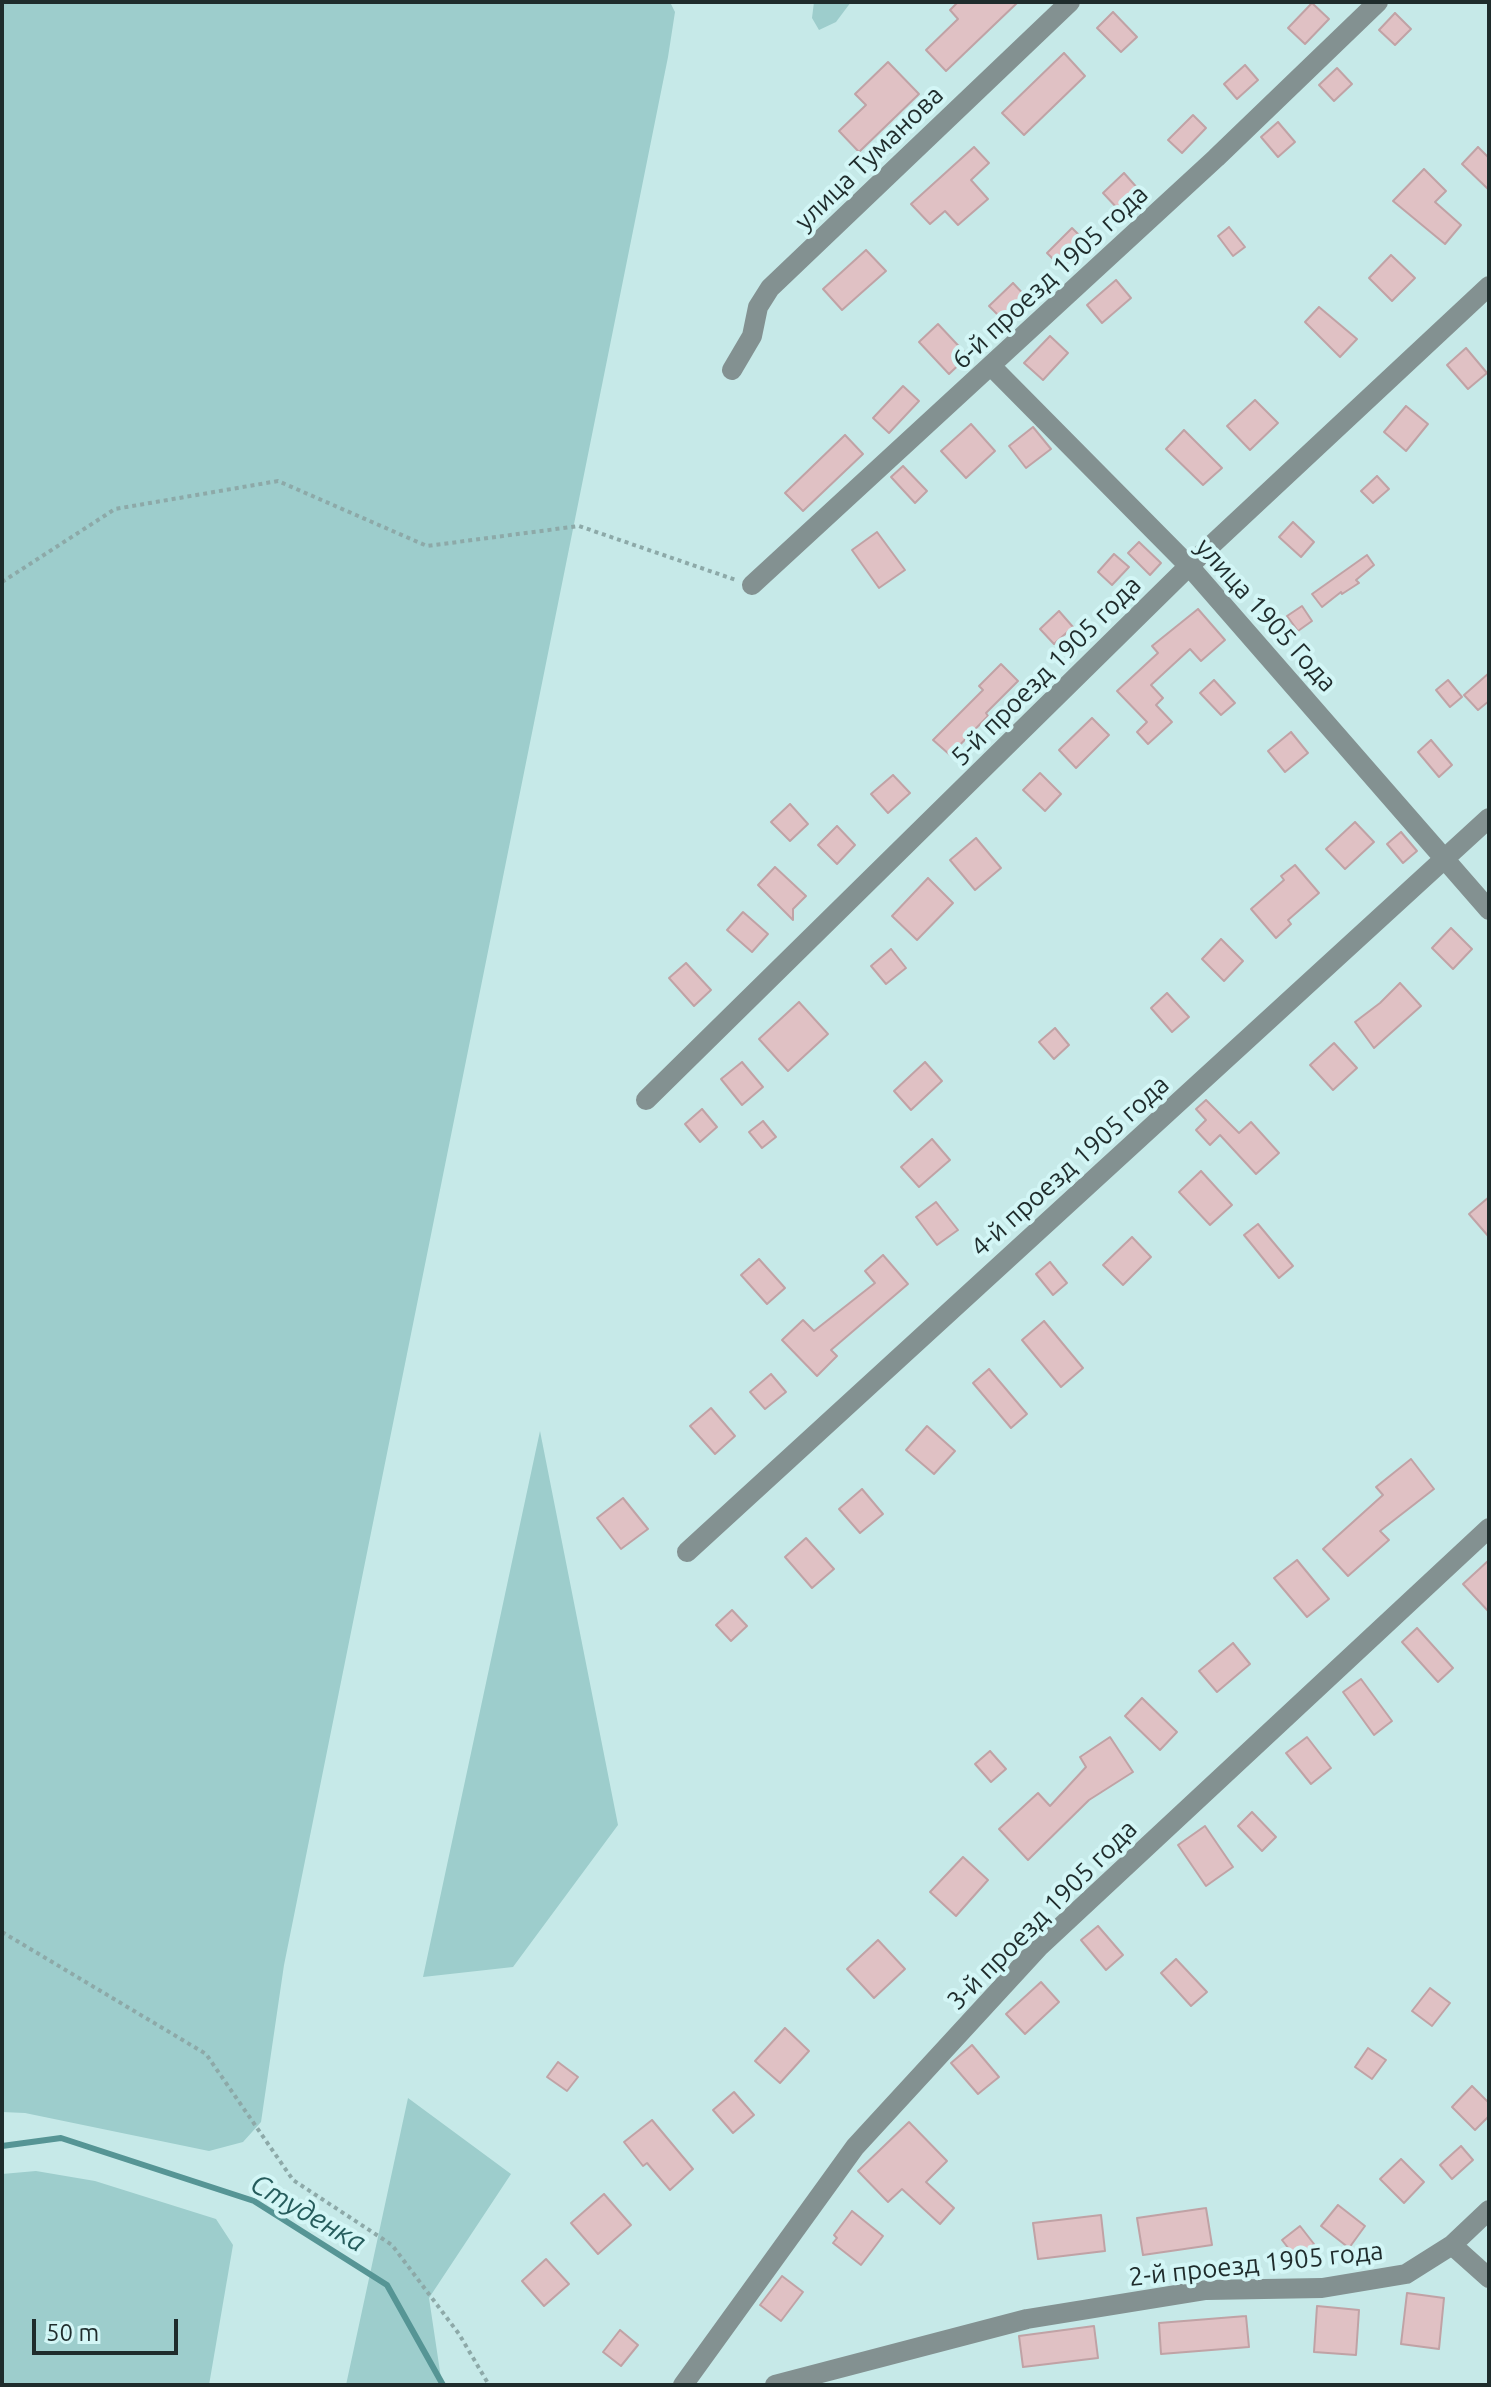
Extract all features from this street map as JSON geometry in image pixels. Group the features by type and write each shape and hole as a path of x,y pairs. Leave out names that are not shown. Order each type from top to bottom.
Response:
{"street":[{"name":"улица Туманова","path":"732,370 752,336 758,307 770,288 1070,2"},
{"name":"6-й проезд 1905 года","path":"752,585 992,367 1378,2"},
{"name":"5-й проезд 1905 года","path":"646,1100 1189,566 1489,286"},
{"name":"улица 1905 Года","path":"992,367 1189,566 1489,910"},
{"name":"4-й проезд 1905 года","path":"687,1552 1489,818"},
{"name":"3-й проезд 1905 года","path":"683,2385 855,2147 1039,1947 1489,1528"},
{"name":"2-й проезд 1905 года","path":"775,2385 1027,2319 1206,2290 1322,2288 1406,2274 1452,2245 1489,2210"},
{"path":"1452,2245 1489,2278"}],"path":[{"path":"2,582 115,509 278,481 427,546 579,526 752,585"},
{"path":"2,1932 206,2054 293,2180 392,2245 459,2334 489,2385"}],"shaded area":[{"path":"2,2 670,2 675,12 284,1965 261,2122 243,2142 209,2151 25,2113 2,2112"},
{"path":"814,2 851,2 836,22 819,30 812,18"},
{"path":"540,1431 618,1825 513,1967 423,1977"},
{"path":"408,2098 511,2174 429,2298 442,2385 346,2385"},
{"path":"36,2171 95,2181 216,2219 233,2245 209,2385 2,2385 2,2174"}],"building":[{"path":"958,2 1018,2 946,71 926,50 958,19 950,10"},
{"path":"1312,3 1329,19 1305,44 1288,28"},
{"path":"1113,12 1137,37 1121,52 1097,28"},
{"path":"1395,13 1411,29 1395,45 1379,30"},
{"path":"1064,53 1085,76 1024,135 1002,113"},
{"path":"888,62 919,94 859,152 839,131 866,105 855,94"},
{"path":"1245,65 1258,80 1237,99 1224,84"},
{"path":"1337,68 1352,84 1334,101 1319,85"},
{"path":"1193,115 1206,128 1182,153 1168,140"},
{"path":"1278,122 1295,142 1278,157 1261,137"},
{"path":"974,147 989,163 971,180 988,199 958,225 945,211 930,224 911,204"},
{"path":"1478,147 1489,158 1489,190 1462,164"},
{"path":"1424,169 1446,191 1435,202 1461,225 1445,244 1393,201"},
{"path":"1124,173 1139,190 1118,209 1103,193"},
{"path":"1229,227 1245,247 1233,256 1218,236"},
{"path":"1072,228 1087,243 1062,268 1047,253"},
{"path":"866,250 886,271 842,310 823,289"},
{"path":"1391,255 1415,278 1392,301 1369,278"},
{"path":"1116,280 1131,298 1102,323 1087,305"},
{"path":"1013,283 1028,299 1005,322 989,306"},
{"path":"1319,307 1357,339 1340,357 1305,322"},
{"path":"938,324 968,356 949,374 919,342"},
{"path":"1050,336 1068,353 1043,380 1024,363"},
{"path":"1466,348 1487,373 1468,389 1447,365"},
{"path":"903,386 919,401 889,433 873,418"},
{"path":"1255,400 1278,423 1250,450 1227,426"},
{"path":"1406,406 1428,424 1406,451 1384,432"},
{"path":"971,424 995,451 966,478 941,451"},
{"path":"1033,427 1051,449 1026,468 1009,446"},
{"path":"1184,430 1222,468 1203,485 1166,449"},
{"path":"845,435 863,454 803,511 785,493"},
{"path":"903,466 927,491 915,503 891,477"},
{"path":"1377,476 1389,489 1373,503 1361,491"},
{"path":"1293,522 1314,542 1301,557 1279,537"},
{"path":"877,532 905,570 879,588 852,550"},
{"path":"1139,542 1161,563 1150,575 1128,553"},
{"path":"1114,554 1129,567 1112,585 1098,572"},
{"path":"1367,555 1374,565 1356,580 1359,583 1322,607 1312,594"},
{"path":"1302,606 1312,621 1298,631 1287,616"},
{"path":"1198,609 1225,640 1201,661 1190,649 1151,685 1163,698 1156,705 1172,722 1148,744 1137,732 1147,722 1117,691 1158,653 1152,646"},
{"path":"1059,611 1073,627 1054,644 1040,629"},
{"path":"1001,664 1018,681 950,755 933,740 983,690 979,686"},
{"path":"1489,673 1489,701 1478,710 1464,695"},
{"path":"1214,680 1235,703 1221,715 1200,693"},
{"path":"1448,680 1462,697 1450,707 1436,690"},
{"path":"1092,718 1109,735 1076,768 1059,750"},
{"path":"1291,732 1308,753 1285,772 1268,751"},
{"path":"1431,740 1452,765 1439,777 1418,752"},
{"path":"1040,773 1061,794 1045,811 1023,790"},
{"path":"893,775 910,793 888,813 871,794"},
{"path":"790,804 808,824 790,841 771,822"},
{"path":"1355,822 1374,842 1345,869 1326,849"},
{"path":"837,826 855,845 837,864 818,845"},
{"path":"1401,832 1417,851 1403,863 1387,844"},
{"path":"976,838 1001,868 975,890 950,860"},
{"path":"1295,865 1319,893 1288,920 1291,924 1276,938 1251,909 1284,880 1281,876"},
{"path":"775,867 806,896 793,909 793,920 758,885"},
{"path":"928,878 953,903 917,940 892,916"},
{"path":"743,912 768,934 752,952 727,930"},
{"path":"1451,928 1472,949 1453,969 1432,948"},
{"path":"1221,939 1243,961 1224,981 1202,959"},
{"path":"891,949 906,968 886,984 871,966"},
{"path":"686,963 711,990 694,1006 669,978"},
{"path":"1400,983 1421,1006 1374,1048 1355,1022"},
{"path":"1167,993 1189,1017 1172,1032 1151,1008"},
{"path":"799,1002 828,1034 788,1071 759,1039"},
{"path":"1055,1028 1069,1045 1054,1059 1039,1042"},
{"path":"1334,1043 1357,1068 1333,1090 1310,1065"},
{"path":"742,1062 763,1087 742,1105 721,1079"},
{"path":"925,1062 942,1081 911,1110 894,1091"},
{"path":"1206,1100 1239,1133 1251,1122 1279,1153 1256,1174 1220,1135 1210,1145 1196,1130 1206,1120 1196,1109"},
{"path":"702,1109 717,1127 700,1142 685,1124"},
{"path":"763,1121 776,1137 762,1148 749,1132"},
{"path":"932,1139 950,1160 919,1187 901,1167"},
{"path":"1201,1171 1232,1205 1210,1225 1179,1192"},
{"path":"1489,1197 1489,1237 1469,1214"},
{"path":"936,1202 958,1230 937,1245 916,1217"},
{"path":"1258,1224 1293,1266 1279,1278 1244,1235"},
{"path":"1132,1237 1151,1257 1123,1285 1103,1265"},
{"path":"883,1255 908,1284 831,1350 837,1356 817,1376 782,1340 803,1320 814,1331 875,1283 865,1271"},
{"path":"759,1259 785,1288 767,1304 741,1275"},
{"path":"1050,1262 1067,1283 1053,1295 1036,1274"},
{"path":"1044,1321 1083,1368 1061,1387 1022,1340"},
{"path":"989,1369 1027,1414 1011,1428 973,1383"},
{"path":"771,1374 786,1392 765,1409 750,1392"},
{"path":"711,1408 735,1436 715,1454 690,1426"},
{"path":"927,1426 955,1451 934,1474 906,1450"},
{"path":"1411,1459 1434,1489 1380,1531 1389,1540 1348,1576 1323,1549 1383,1495 1376,1487"},
{"path":"862,1489 883,1514 860,1533 839,1509"},
{"path":"623,1498 648,1529 621,1549 597,1518"},
{"path":"806,1538 834,1569 812,1588 785,1557"},
{"path":"1297,1560 1329,1599 1307,1617 1274,1578"},
{"path":"1489,1560 1489,1612 1463,1584"},
{"path":"732,1610 747,1626 731,1641 716,1625"},
{"path":"1417,1628 1453,1668 1438,1682 1402,1642"},
{"path":"1233,1643 1250,1664 1217,1692 1199,1671"},
{"path":"1361,1679 1392,1721 1374,1735 1343,1692"},
{"path":"1142,1698 1177,1732 1160,1750 1125,1716"},
{"path":"1110,1737 1133,1772 1089,1800 1028,1860 999,1829 1038,1793 1050,1806 1086,1767 1080,1757"},
{"path":"1307,1737 1331,1768 1311,1784 1286,1753"},
{"path":"990,1751 1006,1769 991,1782 975,1764"},
{"path":"1252,1812 1276,1837 1262,1851 1238,1826"},
{"path":"1205,1826 1233,1867 1206,1886 1178,1845"},
{"path":"963,1857 988,1880 956,1916 930,1892"},
{"path":"1098,1926 1123,1955 1106,1970 1081,1940"},
{"path":"878,1940 905,1969 874,1998 847,1969"},
{"path":"1176,1959 1207,1992 1191,2006 1161,1973"},
{"path":"1041,1982 1059,2002 1025,2034 1006,2014"},
{"path":"1430,1988 1450,2003 1432,2026 1412,2011"},
{"path":"785,2028 809,2051 780,2083 755,2061"},
{"path":"972,2045 999,2077 978,2094 951,2063"},
{"path":"1368,2048 1386,2060 1372,2079 1355,2067"},
{"path":"558,2062 578,2077 567,2091 547,2077"},
{"path":"1472,2086 1489,2103 1489,2116 1475,2130 1452,2107"},
{"path":"734,2092 754,2115 733,2133 713,2110"},
{"path":"652,2120 693,2169 670,2190 647,2163 643,2166 624,2142"},
{"path":"909,2122 947,2161 926,2182 954,2208 940,2224 902,2189 888,2202 858,2171"},
{"path":"1461,2146 1473,2160 1452,2179 1440,2165"},
{"path":"1401,2159 1424,2182 1404,2203 1380,2179"},
{"path":"604,2194 631,2225 598,2254 571,2223"},
{"path":"1338,2205 1365,2226 1349,2248 1321,2226"},
{"path":"1206,2208 1212,2245 1143,2255 1137,2218"},
{"path":"852,2211 883,2236 861,2265 833,2243 837,2238 834,2235"},
{"path":"1101,2215 1105,2251 1038,2259 1033,2223"},
{"path":"1300,2226 1314,2244 1296,2258 1282,2240"},
{"path":"546,2259 569,2284 544,2306 522,2281"},
{"path":"782,2276 803,2292 781,2321 760,2305"},
{"path":"1407,2293 1444,2298 1439,2349 1401,2344"},
{"path":"1317,2306 1359,2310 1356,2355 1314,2352"},
{"path":"1246,2316 1249,2347 1161,2354 1159,2323"},
{"path":"1094,2326 1098,2358 1023,2367 1019,2336"},
{"path":"620,2330 638,2345 621,2366 603,2352"}],"waterway":[{"name":"Студенка","path":"2,2146 61,2138 254,2201 387,2285 443,2385"}]}
